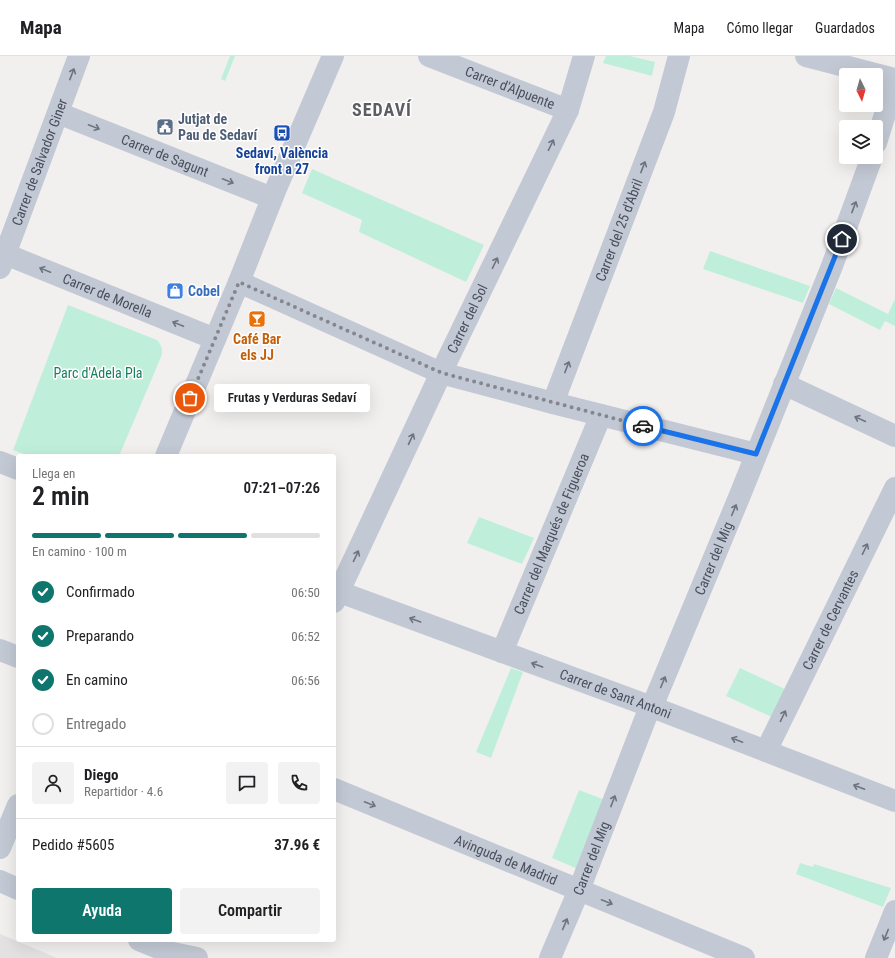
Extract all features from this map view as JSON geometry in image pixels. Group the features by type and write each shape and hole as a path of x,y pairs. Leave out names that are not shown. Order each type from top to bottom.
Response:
{"street":[{"name":"Carrer de Salvador Giner","path":"2,258 79,56"},
{"path":"167,454 239,282 272,198 333,56"},
{"name":"Carrer d'Alpuente","path":"430,56 568,110"},
{"name":"Carrer del Sol","path":"336,594 568,110 584,56"},
{"name":"Carrer del 25 d'Abril","path":"553,403 664,112 679,56"},
{"path":"806,56 895,81 883,120"},
{"name":"Carrer de Sagunt","path":"58,113 272,198"},
{"name":"Carrer del Mig","path":"550,958 579,890 646,717 652,707 832,266 869,164"},
{"name":"Carrer de Morella","path":"2,258 215,339"},
{"path":"239,282 442,373 553,403 756,454"},
{"path":"784,384 895,436"},
{"name":"Carrer del Marqués de Figueroa","path":"502,652 601,415"},
{"path":"0,462 16,468"},
{"name":"Carrer de Cervantes","path":"766,751 895,488"},
{"name":"Carrer de Sant Antoni","path":"336,594 502,652 652,707 895,801"},
{"path":"0,650 16,656"},
{"name":"Avinguda de Madrid","path":"336,790 744,958"},
{"path":"0,848 16,809"},
{"path":"0,881 16,888"},
{"path":"876,958 895,911"},
{"path":"144,942 170,952 197,958"}],"shaded area":[{"path":"0,934 57,958 0,958"}],"green space":[{"path":"230,56 235,56 225,81 221,79"},
{"path":"606,56 630,56 655,62 652,76 603,63"},
{"path":"312,169 484,245 466,282 359,232 362,220 302,193"},
{"path":"710,251 810,286 803,303 703,269"},
{"path":"836,288 888,314 895,299 895,326 885,321 880,330 829,304"},
{"name":"Parc d'Adela Pla","path":"68,305 159,342 162,350 161,357 120,454 24,454 13,450"},
{"path":"479,517 534,538 522,564 467,543"},
{"path":"511,668 523,672 491,758 476,752"},
{"path":"740,668 787,690 774,718 726,696"},
{"path":"579,790 605,800 578,869 552,858"},
{"path":"800,863 813,867 814,864 891,888 883,907 796,874"}],"way so far":[{"path":"190,398 239,282 442,373 643,426"}],"place":[{"name":"Jutjat de Pau de Sedaví","path":"165,127"},
{"name":"Sedaví, València front a 27","path":"282,133"},
{"name":"Cobel","path":"175,291"},
{"name":"Café Bar els JJ","path":"257,319"},
{"name":"Frutas y Verduras Sedaví","path":"190,398"}],"district":[{"name":"SEDAVÍ","path":"382,109"}],"route":[{"path":"643,426 756,454 842,239"}]}
